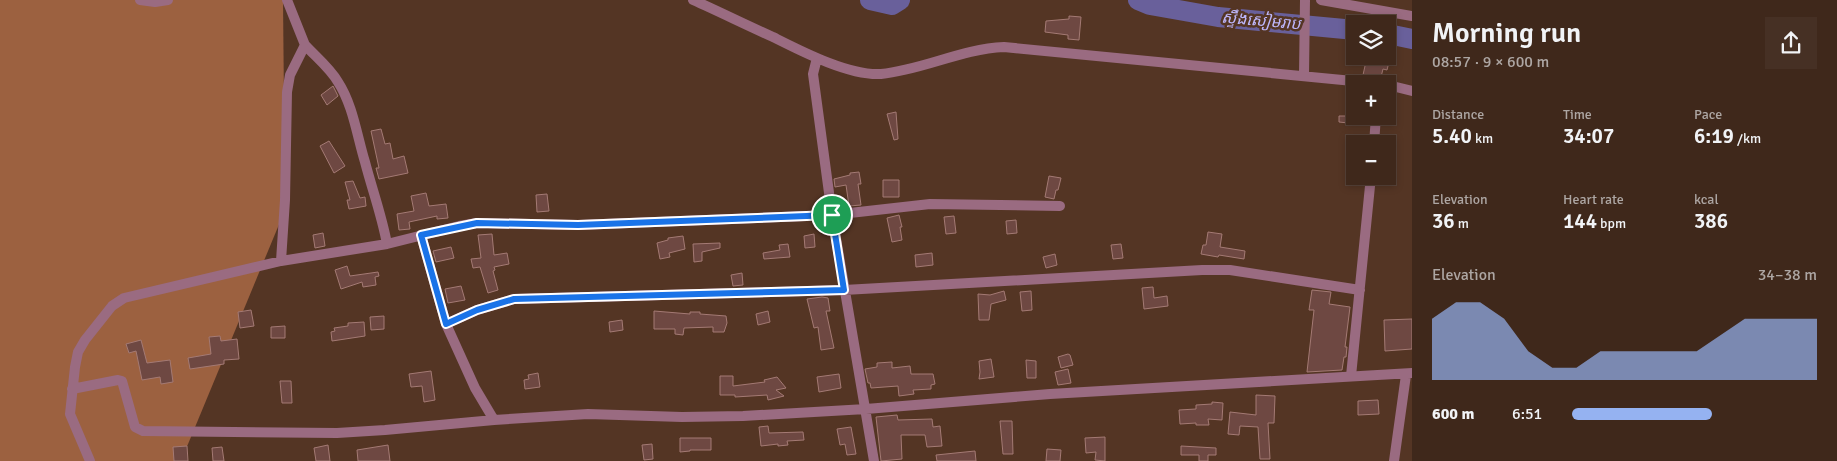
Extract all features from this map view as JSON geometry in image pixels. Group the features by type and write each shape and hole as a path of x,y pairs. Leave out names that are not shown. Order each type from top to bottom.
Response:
{"street":[{"path":"140,0 155,2 168,0"},
{"path":"287,0 305,45 332,73 349,106 382,218 387,244"},
{"path":"693,0 817,58 852,70 876,74 898,71 970,51 1004,47 1346,80"},
{"path":"1321,0 1412,16"},
{"path":"1304,2 1304,75"},
{"path":"281,261 288,92 290,75 305,45"},
{"path":"817,58 813,74 832,215 874,461"},
{"path":"1396,87 1412,91"},
{"path":"1351,376 1370,185"},
{"path":"90,461 71,421 69,408 78,352 89,334 116,302 124,298 281,261 387,244 477,223 578,225 832,215 930,204 1060,206"},
{"path":"421,235 446,324 475,388 494,420"},
{"path":"446,324 477,310 514,299 844,290 1202,270 1230,270 1360,290"},
{"path":"72,389 122,381 135,427 143,431 338,433 588,414 682,417 743,416 866,409 1050,394 1409,374 1394,461"}],"shaded area":[{"path":"0,0 283,0 285,210 181,461 0,461"}],"building":[{"path":"1069,16 1081,17 1079,40 1068,39 1068,35 1045,32 1046,21 1069,19"},
{"path":"1365,65 1388,65 1387,70 1383,69 1382,75 1363,75"},
{"path":"333,86 338,96 327,105 321,95"},
{"path":"896,112 898,139 894,140 887,114"},
{"path":"1339,116 1346,116 1346,123 1339,122"},
{"path":"381,129 385,144 390,143 393,159 404,156 408,173 379,179 376,168 379,168 371,131"},
{"path":"329,141 345,166 334,173 320,146"},
{"path":"859,172 861,184 858,184 861,205 849,206 846,185 835,187 834,179"},
{"path":"1049,176 1061,178 1054,199 1045,197"},
{"path":"883,180 899,180 899,197 883,197"},
{"path":"353,181 360,198 365,197 366,206 349,209 347,200 350,200 345,182"},
{"path":"426,193 429,206 446,204 448,218 437,219 437,216 409,222 410,229 399,230 397,214 414,211 411,196"},
{"path":"547,194 549,211 537,212 536,195"},
{"path":"899,215 902,227 900,227 902,240 892,242 887,218"},
{"path":"954,216 956,233 946,234 944,217"},
{"path":"1016,220 1017,233 1007,234 1006,221"},
{"path":"1208,232 1222,234 1220,247 1245,251 1244,259 1201,254 1203,245 1206,245"},
{"path":"323,233 325,246 315,248 313,235"},
{"path":"492,234 494,255 507,253 509,264 494,267 495,270 493,271 498,290 488,293 480,267 473,268 471,259 481,258 478,235"},
{"path":"814,234 815,247 805,248 804,236"},
{"path":"683,236 685,249 669,253 670,257 660,259 657,243 668,240 668,238"},
{"path":"720,243 720,248 702,252 702,261 694,262 693,244"},
{"path":"788,244 790,257 764,259 763,253 780,250 779,245"},
{"path":"1121,244 1123,258 1113,259 1111,245"},
{"path":"451,247 454,258 436,262 433,251"},
{"path":"932,253 933,265 916,267 915,255"},
{"path":"1055,254 1057,265 1046,268 1043,257"},
{"path":"347,266 350,276 378,272 379,276 375,277 376,285 363,287 362,282 341,289 335,270"},
{"path":"742,273 743,285 733,286 731,275"},
{"path":"461,286 465,300 448,303 445,289"},
{"path":"1153,287 1154,298 1167,296 1168,306 1144,309 1142,288"},
{"path":"1312,290 1331,292 1329,304 1350,307 1345,347 1347,347 1346,357 1344,357 1342,370 1307,372 1314,310 1309,310"},
{"path":"1004,291 1006,300 991,304 989,320 979,320 978,294 990,295"},
{"path":"1031,291 1032,310 1022,311 1020,292"},
{"path":"828,298 830,311 826,311 834,348 821,350 818,327 814,328 807,299"},
{"path":"251,310 254,326 240,328 238,312"},
{"path":"654,311 690,314 690,312 700,312 700,314 726,316 727,323 724,332 713,332 713,327 684,328 683,335 675,334 675,329 654,329"},
{"path":"768,311 770,322 758,325 756,314"},
{"path":"384,316 384,329 371,330 370,317"},
{"path":"1412,319 1412,349 1385,351 1384,320"},
{"path":"622,320 623,330 610,332 609,322"},
{"path":"364,322 365,336 332,341 331,332 335,331 334,328 348,326 348,323"},
{"path":"285,326 285,338 271,338 271,327"},
{"path":"220,336 221,341 237,339 239,359 224,360 224,364 190,369 188,358 211,354 209,337"},
{"path":"141,340 147,363 170,360 173,382 161,384 160,377 142,380 136,351 129,353 126,344"},
{"path":"1068,354 1073,365 1061,368 1058,357"},
{"path":"991,359 994,377 979,379 979,361"},
{"path":"1026,360 1036,361 1036,378 1027,378"},
{"path":"892,362 892,368 910,366 911,374 933,374 935,384 931,385 931,389 913,390 914,394 899,396 898,386 871,388 865,369 877,367 877,363"},
{"path":"1068,369 1071,383 1058,385 1055,372"},
{"path":"431,371 435,400 424,402 422,386 411,387 409,374"},
{"path":"538,373 540,387 525,389 524,380 529,379 528,375"},
{"path":"839,374 841,388 819,392 817,377"},
{"path":"720,376 733,376 733,386 765,382 764,380 777,377 786,388 776,390 784,396 768,400 767,395 735,397 735,395 720,395"},
{"path":"280,381 291,381 292,403 282,403"},
{"path":"1256,395 1275,396 1274,423 1268,423 1270,459 1260,459 1258,427 1240,426 1239,435 1228,434 1230,412 1256,415"},
{"path":"1378,400 1379,414 1358,415 1358,401"},
{"path":"1212,402 1223,403 1222,420 1208,419 1209,425 1196,425 1196,423 1180,424 1179,410 1196,409 1196,405 1212,404"},
{"path":"897,415 898,420 932,419 933,427 940,426 942,446 927,447 925,435 901,435 902,459 881,461 876,417"},
{"path":"1000,421 1012,421 1013,454 1003,454"},
{"path":"768,426 769,433 803,432 804,440 787,441 788,445 761,446 759,427"},
{"path":"851,427 856,454 847,455 845,444 840,445 837,429"},
{"path":"1105,437 1105,461 1095,460 1096,452 1086,453 1085,438"},
{"path":"680,438 711,438 711,450 680,452"},
{"path":"652,444 653,459 644,460 642,445"},
{"path":"328,445 330,461 316,461 314,448"},
{"path":"388,445 390,461 358,461 357,450"},
{"path":"187,446 188,461 174,461 173,447"},
{"path":"1181,446 1216,448 1216,455 1208,455 1208,461 1199,461 1199,455 1181,455"},
{"path":"222,447 224,461 213,461 212,448"},
{"path":"1047,449 1061,450 1060,461 1046,461"},
{"path":"975,451 976,461 937,461 936,455"}],"waterway":[{"name":"ស្ទឹងសៀមរាប","path":"870,0 892,5 900,0"},
{"name":"ស្ទឹងសៀមរាប","path":"1138,0 1150,5 1218,17 1346,29"},
{"name":"ស្ទឹងសៀមរាប","path":"1396,36 1412,39"}],"route":[{"path":"832,215 844,290 514,299 477,310 446,324 421,235 477,223 551,226 832,215"}]}
